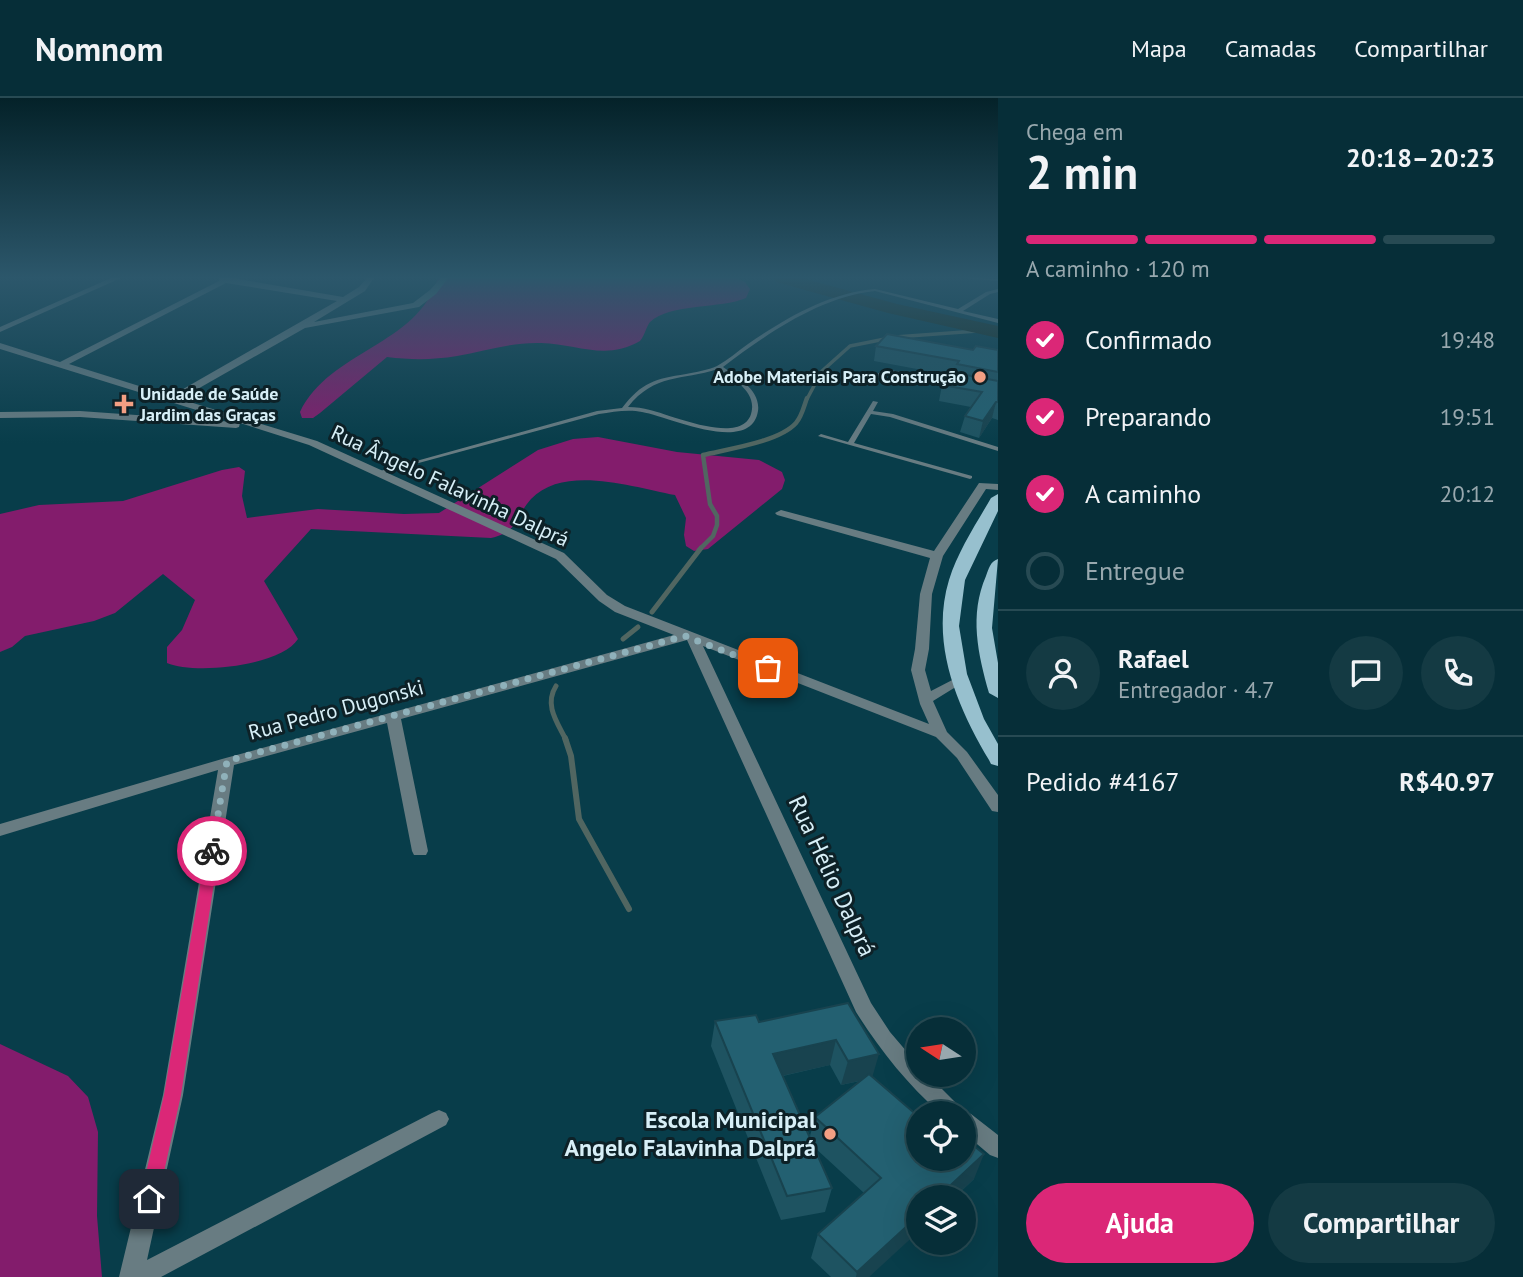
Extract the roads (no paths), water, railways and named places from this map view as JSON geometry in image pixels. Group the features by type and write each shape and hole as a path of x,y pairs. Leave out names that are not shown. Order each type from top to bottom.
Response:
{"main road":[{"path":"998,498 963,565 952,596 952,639 960,680 973,715 998,760"},
{"path":"998,564 986,596 983,632 998,693"}],"street":[{"path":"61,365 124,333"},
{"path":"173,399 290,333"},
{"name":"Rua Ângelo Falavinha Dalprá","path":"0,346 313,443 560,556 611,604 689,637 941,734"},
{"path":"0,415 80,414 266,427"},
{"path":"998,488 983,485 937,556 926,594 918,670 926,699 941,734 962,755 998,807"},
{"path":"781,513 937,556"},
{"name":"Rua Pedro Dugonski","path":"0,830 227,761 689,637"},
{"name":"Rua Hélio Dalprá","path":"689,637 863,1007 888,1047 940,1101"},
{"path":"926,699 960,680"},
{"path":"393,715 420,851"},
{"path":"131,1277 173,1095 227,761"},
{"path":"137,1277 439,1119"},
{"path":"976,1130 998,1148"}],"lane":[{"path":"624,409 632,397 654,381 706,373 771,333"},
{"path":"376,473 599,412 646,410 708,428 739,429 751,421 755,412 753,396 744,384 719,367"},
{"path":"866,384 882,373 890,372 961,385"},
{"path":"850,444 875,402"},
{"path":"869,412 891,415 998,449"},
{"path":"821,436 970,477"}],"waterway":[{"path":"807,399 822,371 850,346 895,337 950,333"},
{"path":"701,548 713,536 717,525 717,516 710,504 703,455 752,444 788,430 798,420 807,398"},
{"path":"652,612 701,548"},
{"path":"623,639 638,627"},
{"path":"556,686 551,700 552,707 565,738"},
{"path":"565,738 571,756 579,819 629,909"}],"place":[{"name":"Adobe Materiais Para Construção","path":"980,377"},
{"name":"Unidade de Saúde Jardim das Graças","path":"124,404"},
{"name":"Escola Municipal Angelo Falavinha Dalprá","path":"830,1134"}]}
